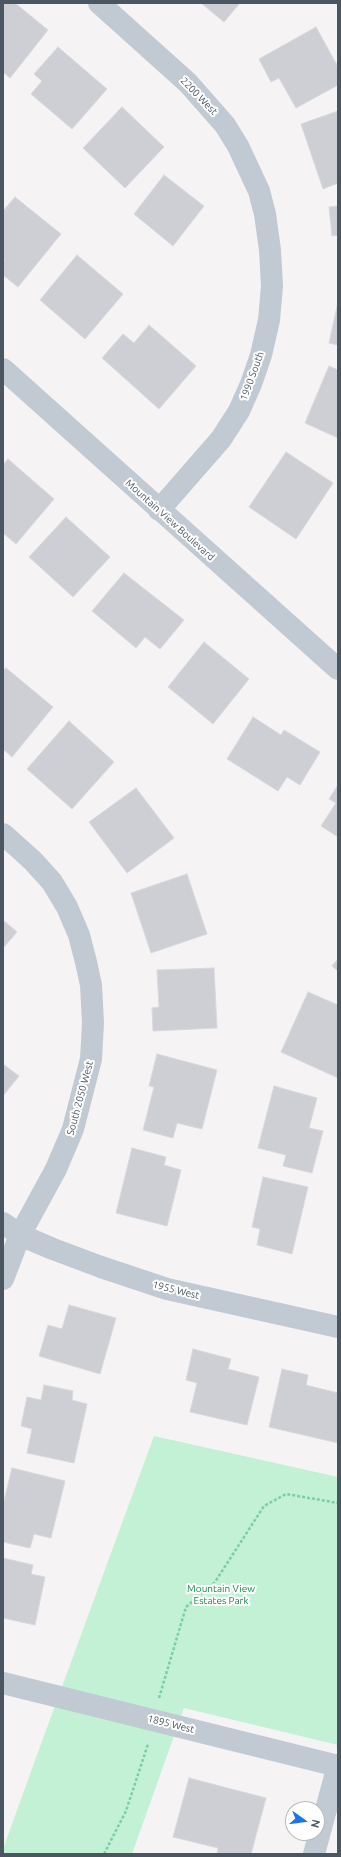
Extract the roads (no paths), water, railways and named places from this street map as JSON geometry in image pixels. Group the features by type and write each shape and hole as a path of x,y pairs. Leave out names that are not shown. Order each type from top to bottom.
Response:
{"street":[{"name":"2200 West","path":"99,3 188,84 225,125 250,169 259,191 265,214"},
{"name":"1990 South","path":"159,510 221,439 239,411 251,384 261,355 269,320 272,286 270,250 265,214"},
{"name":"Mountain View Boulevard","path":"3,369 338,669"},
{"name":"South 2050 West","path":"3,834 33,861 52,882 67,907 79,935 86,962 91,985 93,1023 91,1058 73,1129 56,1169 12,1229 3,1279"},
{"name":"1955 West","path":"12,1229 101,1268 167,1289 337,1323"},
{"name":"1895 West","path":"3,1683 338,1766"},
{"path":"314,1854 338,1766"}],"park label":[{"name":"Mountain View Estates Park","path":"221,1594"}]}
